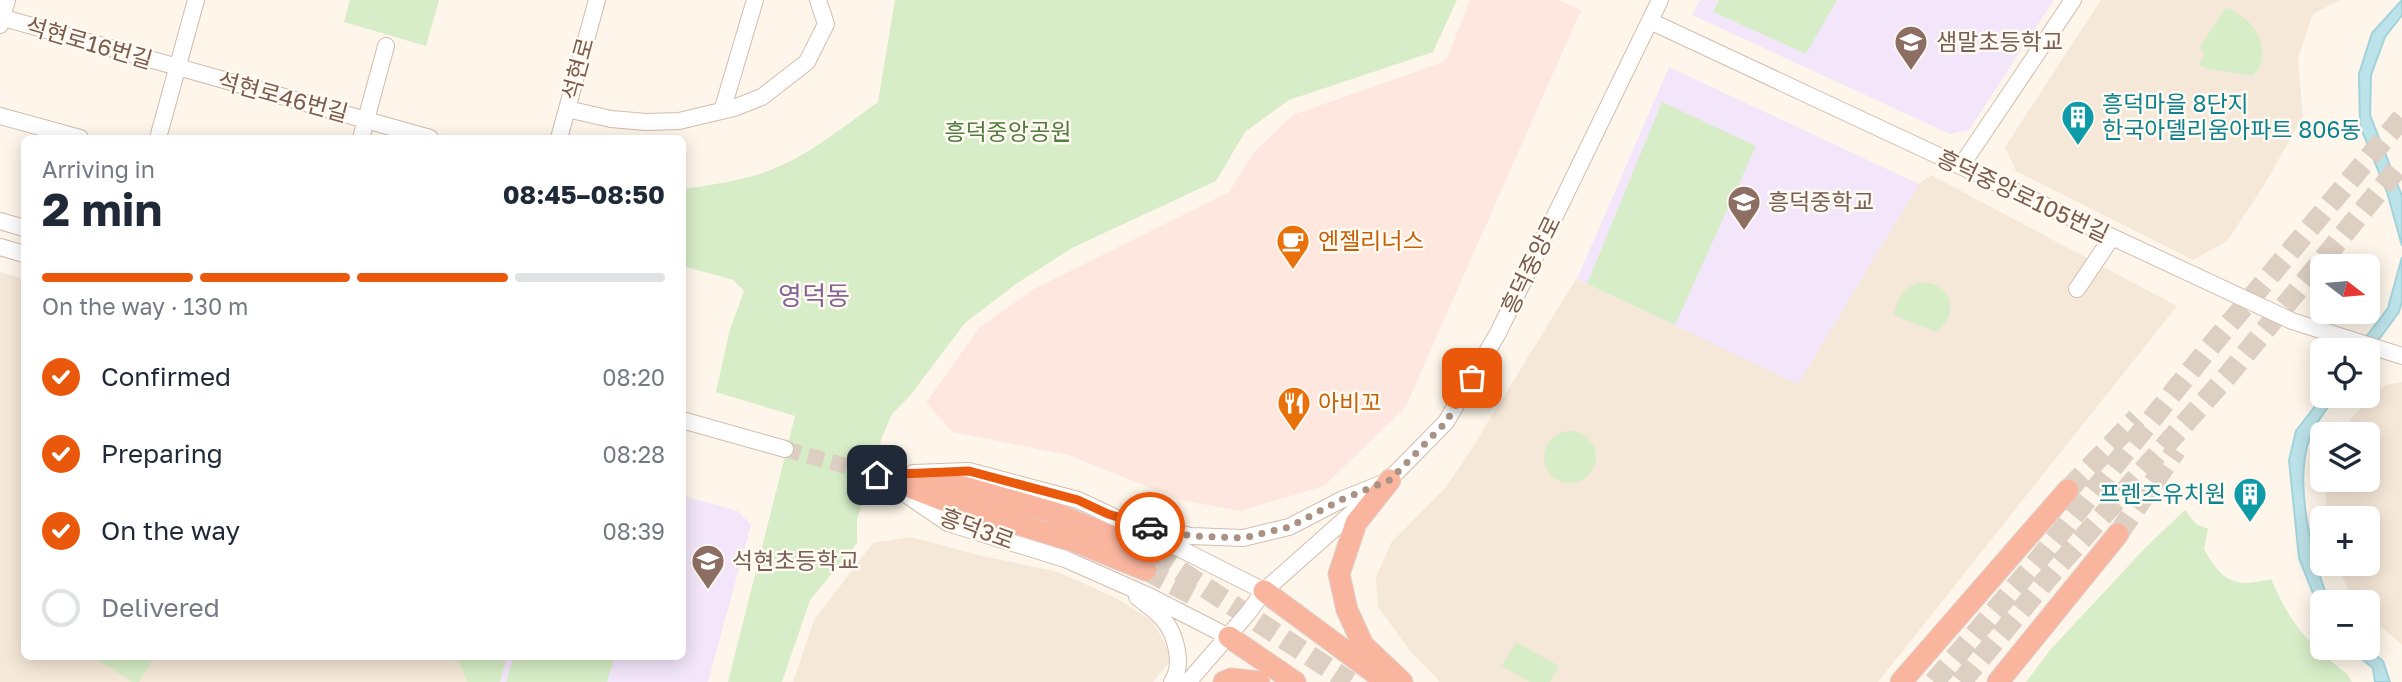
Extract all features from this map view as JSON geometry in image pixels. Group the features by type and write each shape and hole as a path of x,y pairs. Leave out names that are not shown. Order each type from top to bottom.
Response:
{"highway":[{"path":"877,475 964,508 1150,562"},
{"path":"1390,480 1356,523 1339,574 1347,610 1363,645 1402,682"},
{"path":"1901,682 2068,490"},
{"path":"1998,682 2118,534"},
{"path":"1264,591 1387,682"},
{"path":"1229,637 1295,682"},
{"path":"1224,682 1231,679 1259,682"}],"street":[{"path":"1,20 7,0"},
{"path":"159,135 196,0"},
{"name":"석현로","path":"560,135 597,0"},
{"path":"722,111 755,0"},
{"path":"567,108 611,119 679,121 722,111 762,97 807,62 826,23 818,0"},
{"name":"흥덕중앙로","path":"1188,682 1229,637 1264,591 1390,480 1446,422 1498,333 1660,0"},
{"path":"1961,166 2073,0"},
{"name":"석현로16번길","path":"1,20 177,68"},
{"name":"흥덕중앙로105번길","path":"1650,21 2292,321 2402,356"},
{"path":"362,135 386,46"},
{"name":"석현로46번길","path":"177,68 419,135"},
{"path":"0,116 69,135"},
{"path":"0,221 21,227"},
{"path":"2077,289 2112,237"},
{"path":"0,247 21,253"},
{"path":"686,421 785,449"},
{"name":"흥덕3로","path":"877,475 969,471 1078,500 1264,591"},
{"name":"흥덕3로","path":"877,475 948,523 1065,559 1229,637"},
{"path":"1108,514 1156,529 1191,536 1243,538 1289,527 1343,499 1390,480"},
{"path":"1122,584 1164,620 1172,634 1178,654 1172,682"}],"shaded area":[{"path":"1470,0 1558,0 1581,10 1405,408 1324,486 1240,511 1181,500 1068,455 953,432 926,403 980,327 1034,289 1229,192 1254,152 1293,115 1446,61"},
{"name":"샘말초등학교","path":"1700,0 2054,0 1969,130 1950,134 1692,15"},
{"path":"2101,0 2340,0 2313,14 2298,58 2303,117 2263,187 2227,241 2193,260 2016,171 2005,147"},
{"name":"흥덕중학교","path":"1669,67 1919,184 1798,384 1577,279"},
{"path":"1931,175 2177,306 1878,682 1440,682 1411,652 1378,607 1376,577 1391,543 1445,488 1464,461 1576,279 1798,383 1919,184"},
{"path":"0,272 21,278 21,660 458,660 467,682 0,682"},
{"path":"2402,382 2402,645 2380,626 2380,590 2348,590 2342,576 2380,576 2380,506 2326,506 2326,492 2380,492 2380,422 2349,422 2361,408 2380,408 2380,390 2385,385"},
{"name":"석현초등학교","path":"686,497 738,511 751,525 708,682 500,682 506,660 686,660"},
{"path":"910,537 1058,572 1116,598 1152,621 1171,659 1153,682 793,682 814,620 873,543"}],"green space":[{"path":"350,0 439,0 426,46 344,22"},
{"name":"흥덕중앙공원","path":"895,0 1457,0 1433,52 1289,100 1245,132 1216,181 1072,248 1016,284 965,323 909,397 892,414 882,437 857,520 857,543 810,600 782,682 728,682 795,416 716,392 730,329 744,291 733,280 686,267 686,188 747,177 783,165 825,140 878,102"},
{"path":"1719,0 1837,0 1806,54 1713,12"},
{"path":"2226,7 2247,21 2260,39 2262,59 2252,76 2199,65 2204,55 2200,47"},
{"path":"1662,102 1756,146 1675,325 1587,284"},
{"path":"1920,282 1939,287 1949,300 1949,316 1936,332 1894,315 1902,294"},
{"path":"1570,431 1589,438 1596,457 1589,476 1570,483 1551,476 1544,457 1551,438"},
{"path":"2185,510 2196,524 2208,529 2204,549 2217,569 2231,580 2239,582 2271,579 2286,610 2310,640 2310,660 2330,660 2352,682 2026,682 2051,649 2146,547"},
{"path":"1516,642 1559,666 1550,682 1530,682 1502,666"},
{"path":"98,660 153,660 139,682 132,682"},
{"path":"458,660 506,660 500,682 467,682"},
{"path":"513,660 614,660 607,682 506,682"}],"water":[{"path":"2402,0 2402,15 2385,37 2371,75 2370,115 2402,196 2402,246 2387,192 2360,126 2359,74 2372,33"},
{"path":"2402,257 2402,301 2399,312 2380,338 2365,338 2376,324 2380,324 2380,318 2388,308"},
{"path":"2314,408 2328,408 2318,422 2310,422 2303,476 2310,536 2310,576 2320,576 2325,590 2312,590 2299,558 2289,460 2296,431"},
{"path":"2380,659 2383,661 2390,682 2375,682 2373,668 2363,660"}],"tunnel":[{"path":"1934,682 2039,559 2205,353 2402,118"},
{"path":"1961,682 2057,567 2229,374 2402,163"},
{"path":"2068,490 2137,418"},
{"path":"785,449 877,475"},
{"path":"2118,534 2176,450"},
{"path":"1154,554 1350,682"},
{"path":"1146,570 1199,598"}],"way so far":[{"path":"1150,527 1191,536 1243,538 1289,527 1343,499 1390,480 1446,422 1472,378"}],"place":[{"name":"샘말초등학교","path":"1911,72"},
{"name":"흥덕마을 8단지 한국아델리움아파트 806동","path":"2078,147"},
{"name":"흥덕중학교","path":"1744,232"},
{"name":"엔젤리너스","path":"1293,271"},
{"name":"아비꼬","path":"1294,433"},
{"name":"프렌즈유치원","path":"2250,524"},
{"name":"석현초등학교","path":"708,591"}],"district":[{"name":"영덕동","path":"814,296"}],"route":[{"path":"877,475 969,471 1078,500 1108,514 1150,527"}]}
